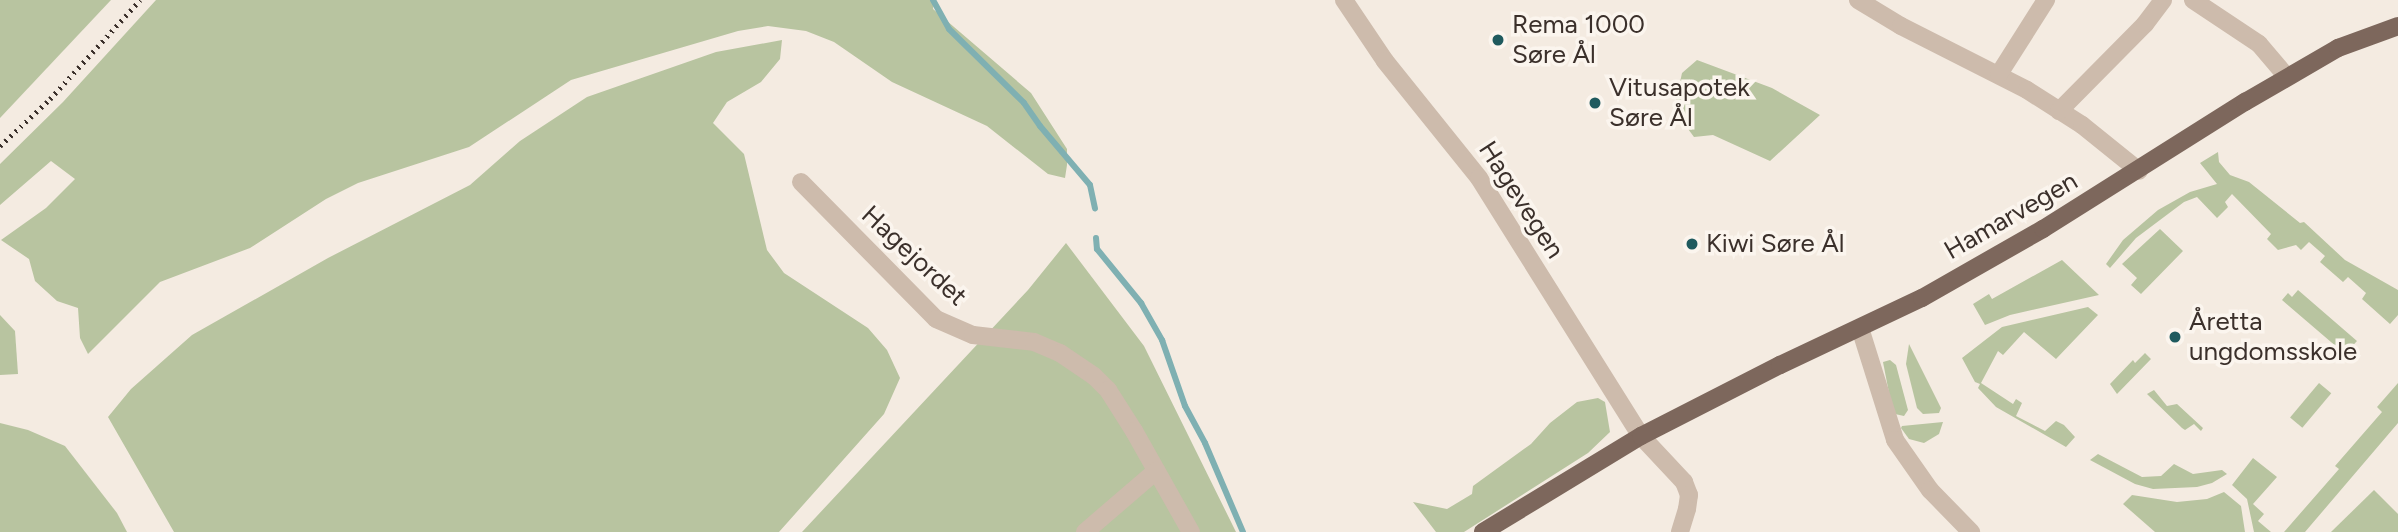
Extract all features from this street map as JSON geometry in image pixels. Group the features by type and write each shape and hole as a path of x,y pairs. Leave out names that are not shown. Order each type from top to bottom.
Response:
{"main road":[{"name":"Hamarvegen","path":"1483,532 1642,436 1922,298 2139,171 2338,48 2398,26"}],"street":[{"name":"Hagevegen","path":"1343,0 1385,61 1479,178 1642,436"},
{"path":"1858,0 1930,41 1999,74 2129,159 2139,171"},
{"path":"1999,74 2046,0"},
{"path":"2059,111 2145,24 2163,0"},
{"path":"2193,0 2259,44 2287,78"},
{"name":"Hagejordet","path":"802,182 936,319 973,335 1034,342 1082,366 1108,390 1191,532"},
{"path":"1860,328 1895,440 1930,490 1971,532"},
{"path":"1642,436 1684,482 1689,495 1688,509 1680,532"},
{"path":"1085,532 1156,471"}],"green space":[{"path":"0,0 111,0 0,118"},
{"path":"156,0 934,0 933,9 1031,93 1067,149 1065,178 1048,174 987,126 892,82 834,42 806,31 768,26 738,31 571,80 469,147 358,183 326,199 250,248 160,282 88,354 80,338 78,308 57,301 35,281 29,259 1,240 46,208 75,179 51,161 0,205 0,164 63,102"},
{"path":"782,40 780,59 761,82 727,102 713,123 744,154 767,250 784,273 868,328 887,350 900,378 884,414 779,532 174,532 108,417 131,389 192,335 328,258 470,185 520,141 587,97 716,52"},
{"path":"1697,60 1772,88 1820,115 1770,161 1713,135 1694,137 1674,110 1682,73"},
{"path":"2218,152 2219,162 2230,175 2249,182 2300,223 2304,222 2345,260 2398,290 2398,315 2390,324 2362,299 2366,293 2348,277 2343,282 2320,262 2325,256 2309,242 2301,250 2296,245 2278,250 2267,239 2271,234 2232,194 2225,202 2228,207 2217,218 2197,197 2184,202 2136,238 2110,268 2106,264 2123,240 2158,210 2190,192 2217,184 2200,163"},
{"path":"2160,229 2183,251 2141,294 2131,285 2137,278 2122,264"},
{"path":"1066,243 1144,346 1236,532 802,532 1028,290"},
{"path":"2062,260 2099,295 2010,315 1985,325 1973,304 1989,294 1992,299"},
{"path":"2298,290 2357,341 2345,354 2282,300 2288,293 2292,297"},
{"path":"2088,307 2098,315 2056,359 2024,332 2003,355 1998,351 1981,383 2013,404 2016,399 2022,403 2016,416 2045,431 2056,421 2064,425 2075,437 2066,447 1996,407 1978,388 1980,384 1975,382 1962,358 2002,327"},
{"path":"0,315 15,331 18,374 0,375"},
{"path":"1909,344 1941,408 1939,413 1923,414 1917,408 1906,364"},
{"path":"2145,353 2151,359 2117,394 2110,384 2133,360 2135,363"},
{"path":"1890,360 1896,365 1908,410 1904,416 1895,414 1890,398 1883,362"},
{"path":"2319,383 2331,393 2302,428 2290,417"},
{"path":"2398,383 2398,423 2305,532 2284,532 2339,469 2335,466 2382,412 2377,407"},
{"path":"2154,390 2167,406 2177,404 2203,428 2201,431 2194,424 2185,430 2182,428 2147,394"},
{"path":"1598,398 1605,402 1610,432 1588,453 1464,532 1436,532 1413,502 1447,509 1472,494 1473,486 1531,444 1550,423 1577,402"},
{"path":"1943,422 1939,434 1924,443 1909,439 1901,428 1902,426"},
{"path":"0,423 28,430 65,446 117,513 127,532 0,532"},
{"path":"2098,454 2142,477 2161,476 2174,464 2193,474 2222,470 2227,474 2212,483 2197,487 2153,489 2135,484 2090,460"},
{"path":"2253,458 2277,477 2253,504 2264,514 2258,521 2271,532 2254,532 2247,499 2232,485"},
{"path":"2374,490 2398,514 2398,532 2331,532"},
{"path":"2224,492 2241,506 2245,532 2155,532 2123,504 2132,495 2177,502 2207,499"}],"waterway":[{"path":"933,0 949,29 1024,103 1090,185 1095,208"},
{"path":"1096,238 1097,249 1141,303 1162,340 1185,406 1205,443 1243,532"}],"railway":[{"path":"0,146 50,99 140,0"}],"place":[{"name":"Rema 1000 Søre Ål","path":"1498,40"},
{"name":"Vitusapotek Søre Ål","path":"1595,103"},
{"name":"Kiwi Søre Ål","path":"1692,244"},
{"name":"Åretta ungdomsskole","path":"2175,337"}]}
